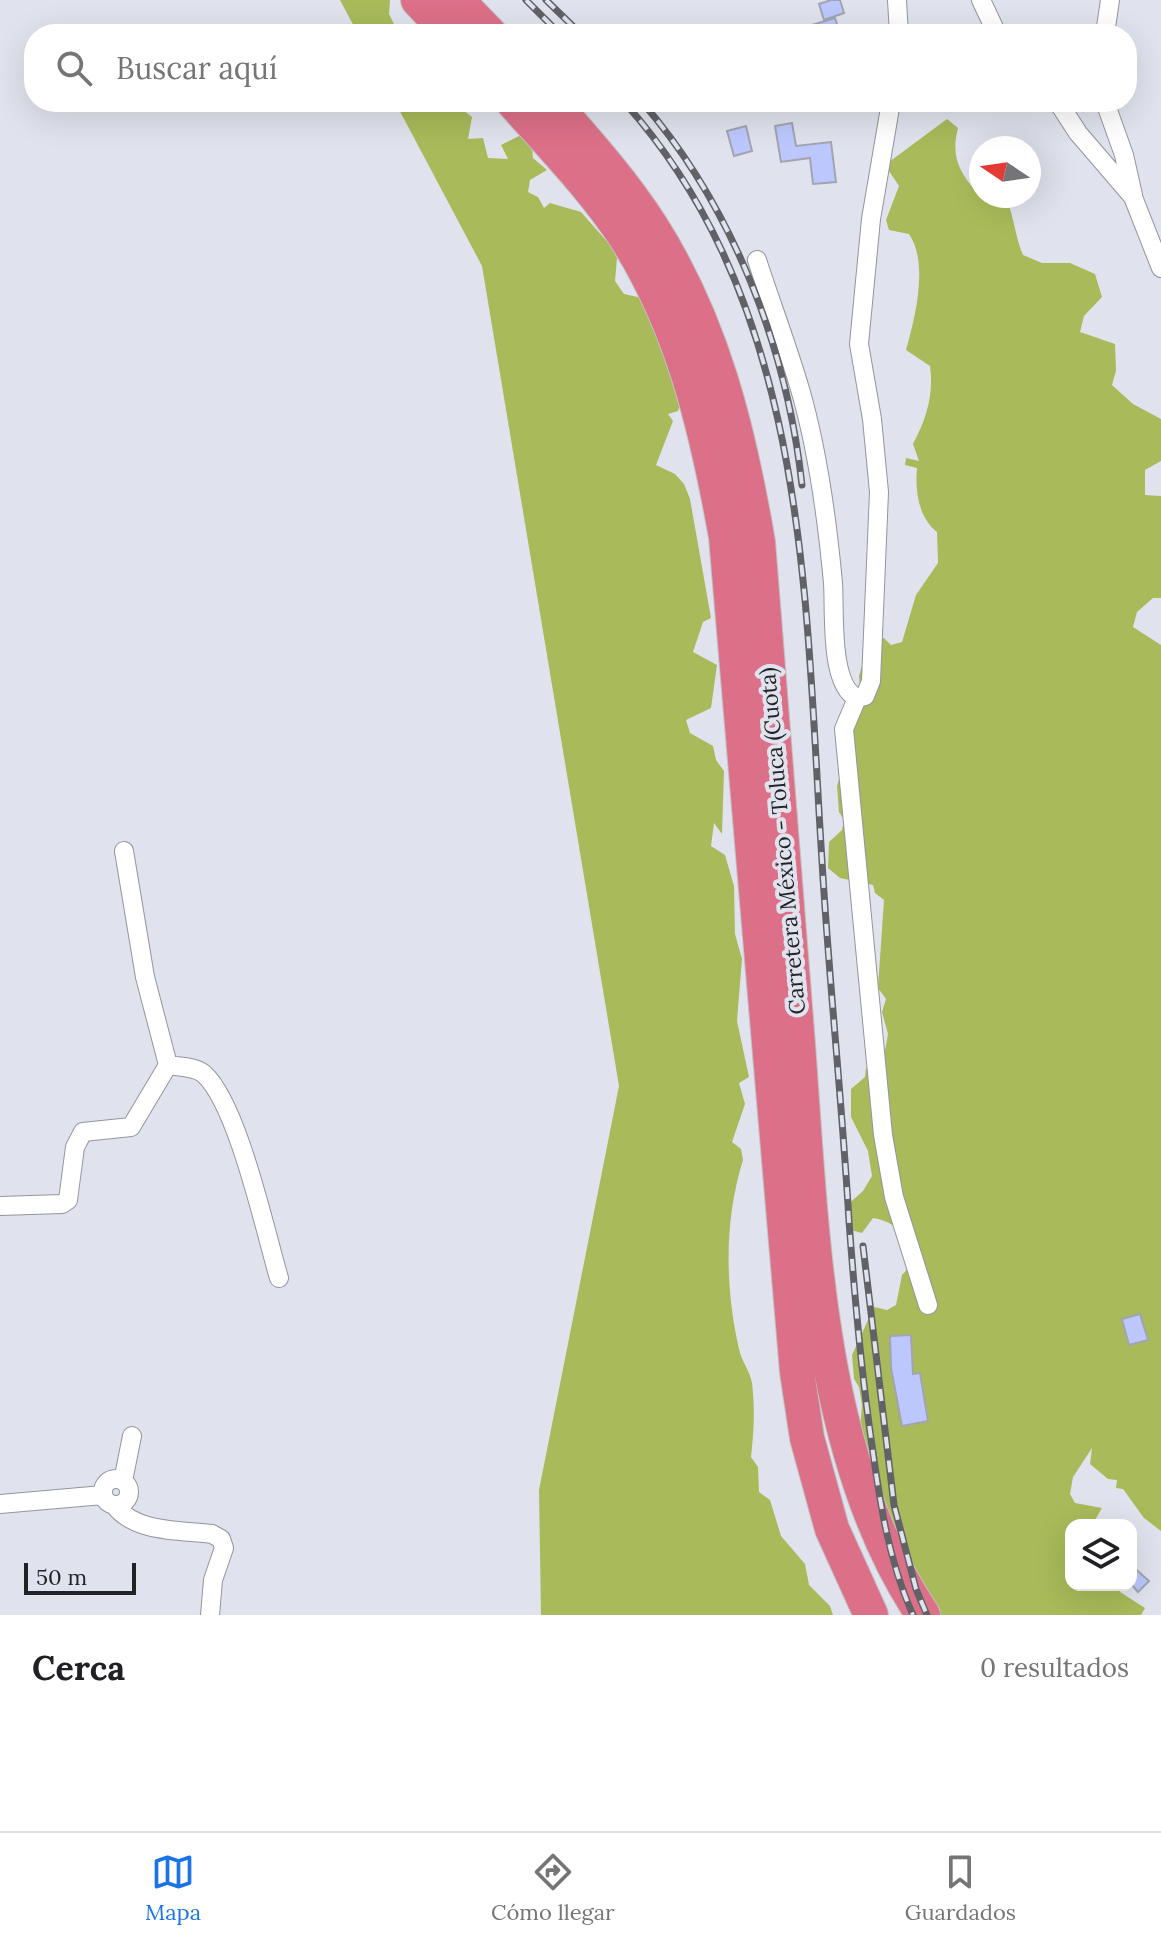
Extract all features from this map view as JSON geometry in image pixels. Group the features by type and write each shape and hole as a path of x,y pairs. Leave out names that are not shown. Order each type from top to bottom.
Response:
{"highway":[{"path":"418,0 441,24"},
{"path":"457,0 480,24"},
{"name":"Carretera México - Toluca (Cuota)","path":"522,112 574,170 626,239 665,313 693,381 708,435 726,537 797,1372 807,1438 832,1529 871,1615"},
{"name":"Carretera México - Toluca (Cuota)","path":"561,112 601,158 651,226 685,287 720,373 743,454 758,542 809,1172 837,1400 842,1430 866,1502 883,1543 923,1615"}],"street":[{"path":"897,0 898,24"},
{"path":"981,0 992,24"},
{"path":"1106,24 1110,0"},
{"path":"857,698 865,696 871,681 879,492 872,419 859,344 871,219 889,112"},
{"path":"1064,112 1078,133 1133,197"},
{"path":"1109,112 1124,155 1133,197 1161,268"},
{"path":"757,260 800,390 814,450 832,576 837,665 846,689 857,698"},
{"path":"857,698 844,729 878,1094 894,1197 928,1305"},
{"path":"0,1206 62,1204 68,1200 78,1138 83,1132 131,1127 168,1065 145,977 124,851"},
{"path":"168,1065 195,1069 205,1075 236,1129 279,1278"},
{"path":"132,1436 123,1481 112,1479 107,1483 109,1501 122,1515 144,1525 212,1534 221,1539 224,1548 213,1580 210,1615"},
{"path":"0,1504 109,1501"}],"green space":[{"path":"340,0 390,0 389,14 394,24 353,24"},
{"path":"400,112 466,112 472,117 468,139 483,138 488,158 508,159 501,145 521,135 532,146 533,158 547,170 530,180 528,192 538,197 544,208 550,203 581,212 611,246 617,258 615,281 624,294 647,299 681,401 678,411 668,414 673,421 656,465 675,474 684,484 690,499 711,618 703,622 693,652 717,665 711,708 686,720 690,733 713,746 716,760 724,771 722,834 714,823 711,846 725,855 734,886 735,934 742,959 737,1021 749,1077 739,1083 745,1104 732,1142 741,1149 743,1160 730,1230 729,1278 734,1326 740,1353 752,1383 754,1420 751,1457 758,1467 759,1492 770,1500 781,1536 805,1564 809,1585 830,1606 833,1615 541,1615 539,1490 619,1086 482,266"},
{"path":"947,119 958,128 956,154 960,169 969,183 969,208 1010,208 1023,255 1042,263 1070,263 1095,274 1102,297 1084,316 1080,332 1115,344 1116,371 1112,385 1133,404 1161,419 1161,461 1145,470 1145,495 1161,496 1161,598 1153,598 1137,612 1133,627 1161,645 1161,1531 1144,1518 1123,1489 1116,1488 1117,1480 1108,1479 1090,1464 1092,1448 1073,1477 1070,1494 1075,1503 1102,1508 1096,1519 1065,1519 1065,1591 1120,1591 1145,1608 1141,1615 941,1615 922,1595 877,1494 876,1469 860,1429 862,1405 859,1387 854,1379 852,1355 874,1307 887,1310 896,1305 902,1275 912,1264 900,1234 883,1220 873,1218 862,1233 847,1229 845,1207 863,1191 872,1176 868,1151 851,1117 851,1089 865,1077 866,1068 882,1067 888,1034 882,1012 886,999 878,988 884,900 875,893 873,885 840,878 828,868 829,842 842,830 844,820 839,812 837,786 861,699 859,676 867,648 884,638 891,645 902,642 916,595 938,563 937,532 926,519 919,503 917,468 905,465 906,458 919,461 913,444 925,416 931,387 930,366 906,350 918,291 918,260 909,234 889,230 886,220 899,186 885,165"}],"building":[{"path":"840,0 844,13 824,20 819,4"},
{"path":"835,18 837,24 815,24"},
{"path":"792,123 796,146 831,142 836,182 813,184 810,158 781,162 775,126"},
{"path":"746,126 752,151 734,156 727,131"},
{"path":"1140,1314 1148,1340 1129,1345 1122,1319"},
{"path":"911,1335 913,1374 920,1373 928,1421 902,1426 891,1368 890,1336"},
{"path":"1137,1570 1149,1581 1137,1591"}],"railway":[{"path":"526,0 550,24"},
{"path":"546,0 571,24"},
{"path":"632,112 685,183 731,271 764,364 786,461 801,561 810,661 828,951 863,1374 884,1521 896,1569 913,1615"},
{"path":"650,112 703,187 729,233 750,282 769,331 783,382 802,485"},
{"path":"863,1246 894,1505 916,1589 927,1615"}]}
